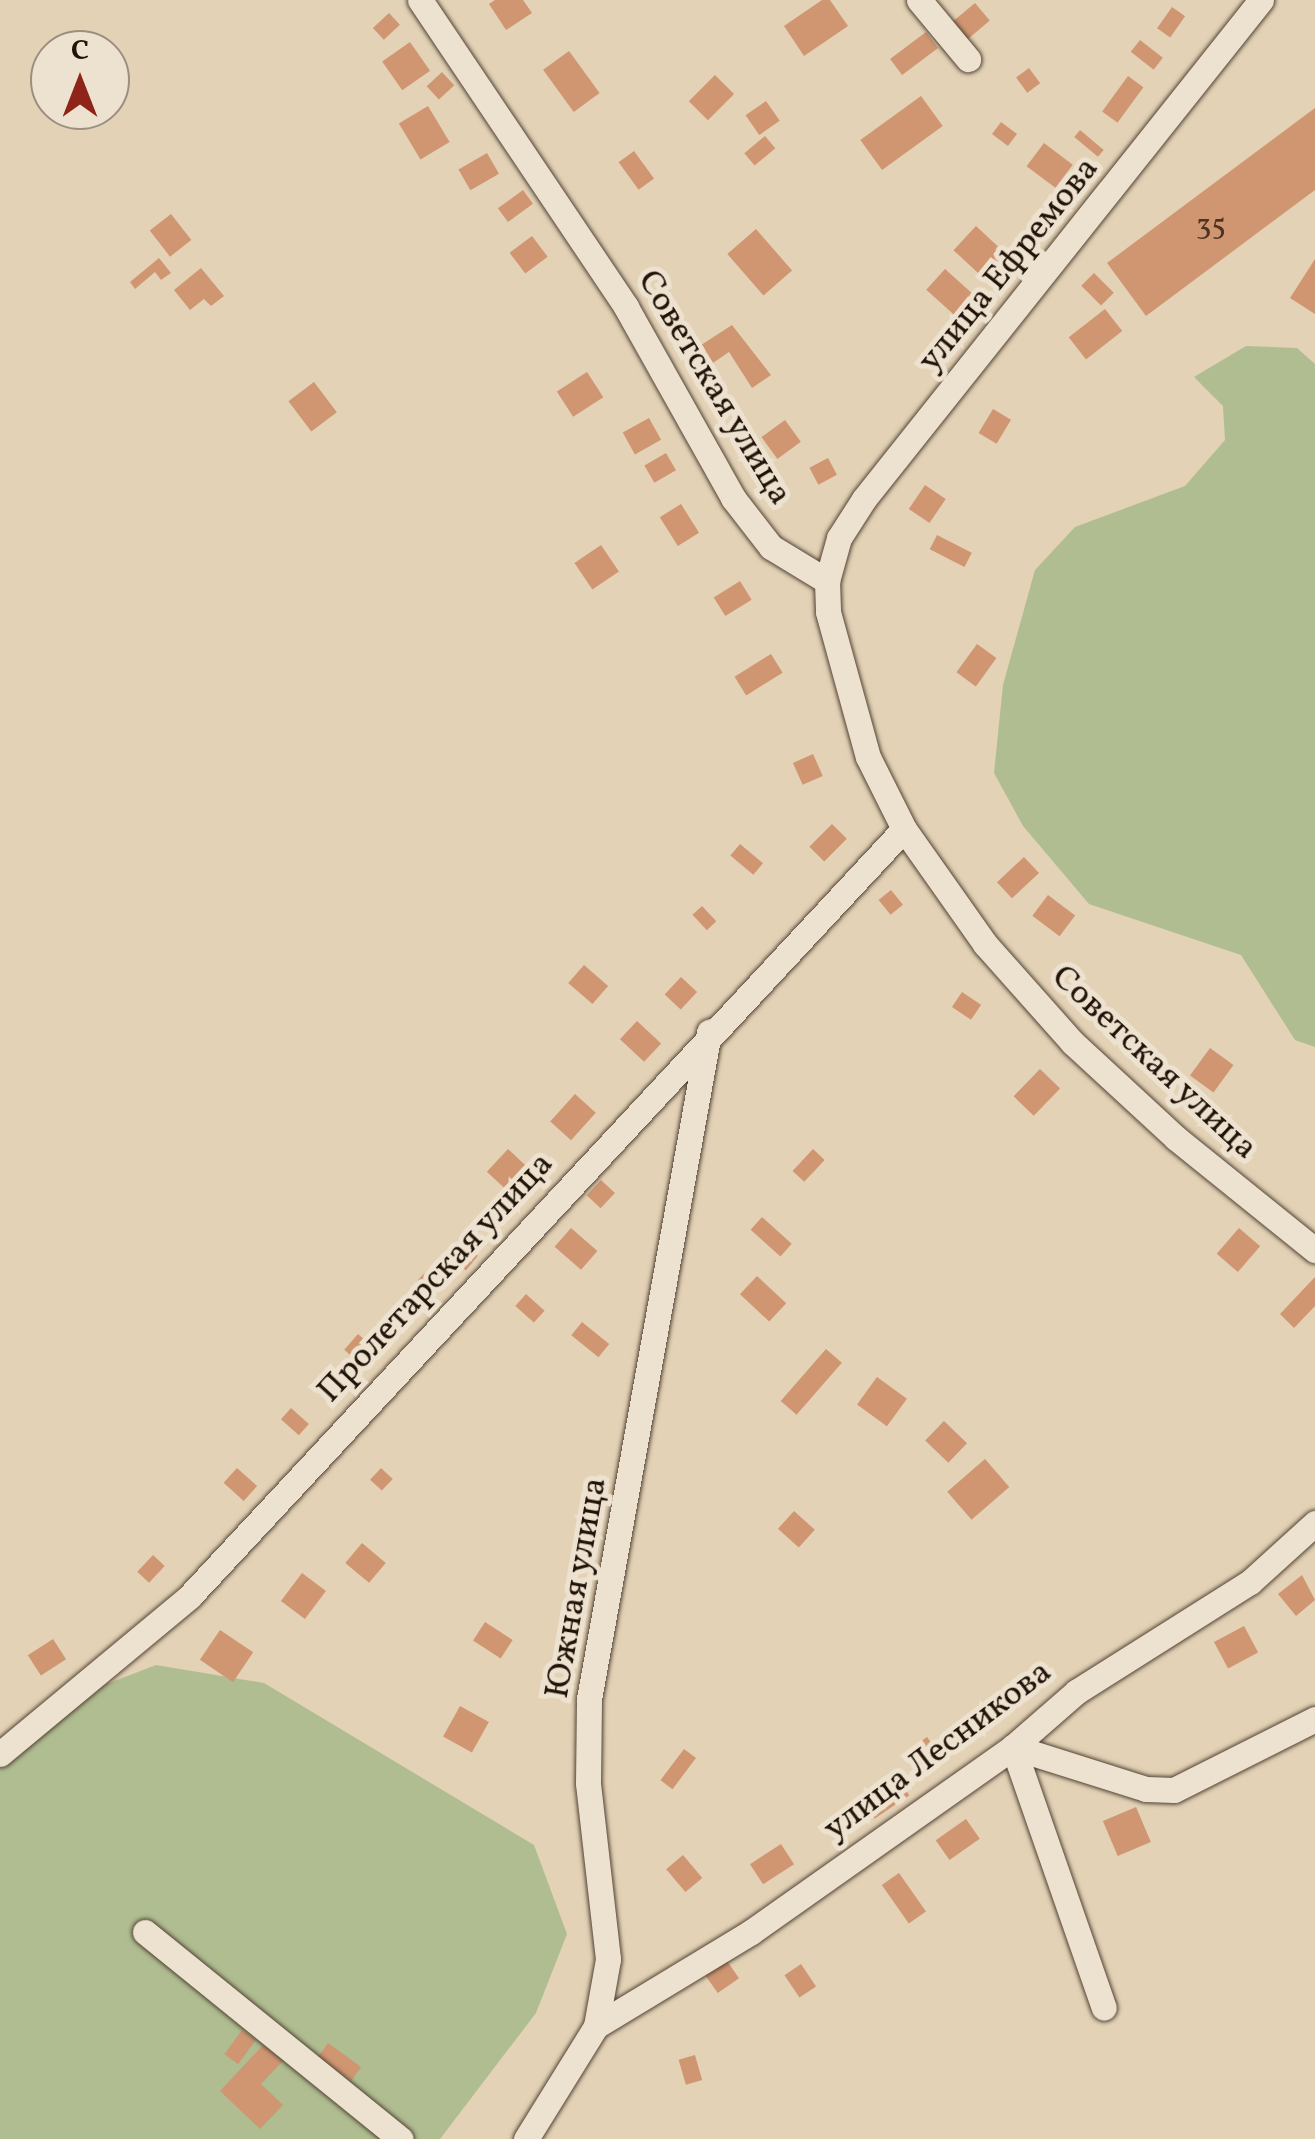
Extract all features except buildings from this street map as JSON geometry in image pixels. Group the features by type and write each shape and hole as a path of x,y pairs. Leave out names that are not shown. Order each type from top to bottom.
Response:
{"street":[{"name":"Советская улица","path":"420,0 626,307 733,498 772,546 827,581 835,648 868,757 904,830 985,944 1073,1044 1176,1138 1315,1250"},
{"path":"919,0 968,60"},
{"name":"улица Ефремова","path":"827,581 839,538 864,499 1261,0"},
{"name":"Пролетарская улица","path":"0,1754 189,1596 709,1032 904,830"},
{"name":"Южная улица","path":"526,2139 596,2026 608,1959 588,1783 589,1699 709,1032"},
{"name":"улица Лесникова","path":"596,2026 751,1932 1013,1747 1076,1692 1250,1582 1315,1523"},
{"path":"1013,1747 1146,1789 1174,1790 1315,1718"},
{"path":"1013,1747 1104,2008"},
{"path":"145,1932 400,2139"}],"green space":[{"path":"1246,346 1297,348 1315,364 1315,1047 1295,1040 1241,955 1089,904 1023,826 994,773 1003,685 1035,570 1075,527 1185,486 1225,440 1223,406 1194,377"},
{"path":"156,1665 264,1683 534,1845 567,1934 536,2013 440,2139 0,2139 0,1737 81,1694"}]}
